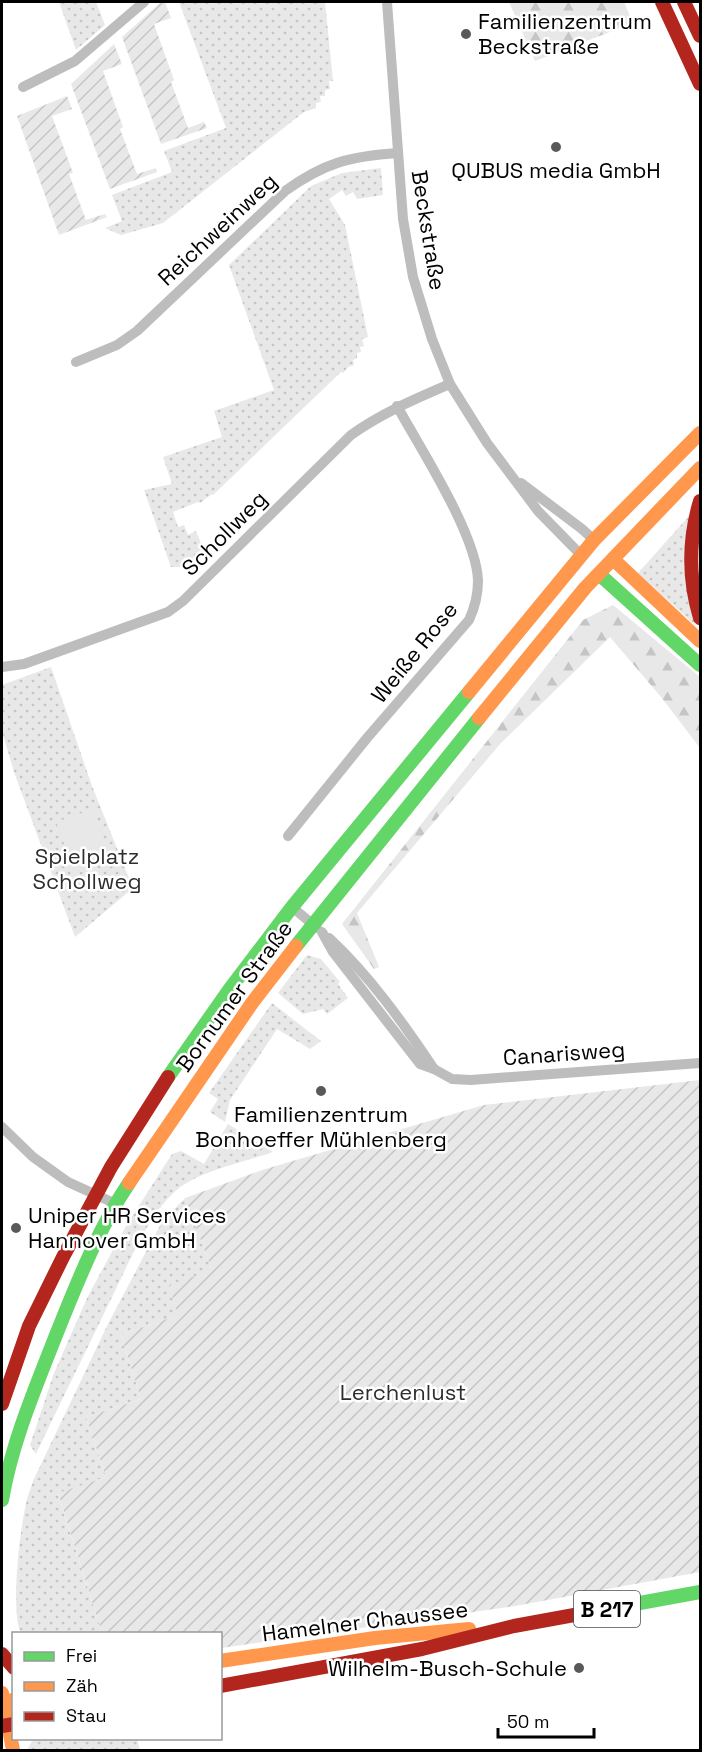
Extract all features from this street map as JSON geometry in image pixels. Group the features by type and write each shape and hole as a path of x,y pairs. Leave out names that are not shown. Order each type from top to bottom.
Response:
{"main road":[{"path":"662,2 700,84"},
{"path":"684,2 700,36"},
{"name":"Bornumer Straße","path":"2,1404 29,1326 111,1167 166,1080 229,990 292,907 581,555 700,433"},
{"name":"Bornumer Straße","path":"2,1500 10,1461 26,1411 83,1269 116,1204 239,1021 318,928 598,574 700,468"},
{"path":"700,501 690,538 689,560 691,584 700,618"},
{"path":"594,540 627,574 700,641"},
{"path":"581,555 598,574 700,665"},
{"name":"Hamelner Chaussee","path":"222,1686 422,1649 514,1626 700,1592"},
{"name":"Hamelner Chaussee","path":"222,1661 419,1633 514,1626"},
{"path":"2,1654 12,1666"},
{"path":"5,1699 13,1750"}],"street":[{"path":"23,87 75,61 144,2"},
{"name":"Beckstraße","path":"387,2 405,229 413,277 432,339 450,384 487,443 538,511 581,555"},
{"name":"Reichweinweg","path":"76,362 117,345 137,331 285,191 304,177 322,167 341,161 398,153"},
{"name":"Schollweg","path":"2,667 32,661 168,612 183,601 351,435 374,418 397,406 450,384"},
{"name":"Weiße Rose","path":"288,836 367,738 469,620 476,604 478,579 473,556 449,500 397,406"},
{"name":"Beckstraße","path":"514,477 582,528 594,540"},
{"name":"Canarisweg","path":"292,907 349,956 434,1068 452,1079 471,1080 700,1063"},
{"path":"2,1127 33,1157 68,1182 116,1204"}],"green space":[{"path":"59,2 96,2 105,25 76,50"},
{"path":"161,2 165,2 171,18 154,24 174,80 171,82 188,128 204,122 207,128 161,144 122,37"},
{"path":"179,2 325,2 333,81 329,81 330,89 325,90 325,96 320,96 321,102 316,103 316,108 304,112 163,223 121,235 105,228 122,221 112,195 172,172 164,151 226,128"},
{"path":"509,2 624,2 633,23 535,61"},
{"path":"114,44 122,64 103,71 123,127 120,129 137,174 156,168 157,172 110,189 71,84"},
{"path":"67,96 72,109 52,116 73,173 69,174 86,220 105,214 107,217 59,235 17,116"},
{"path":"381,168 383,195 357,199 353,192 346,196 342,190 329,199 345,225 368,337 362,339 364,346 360,347 361,352 357,353 357,358 353,360 354,365 348,367 343,373 341,372 213,495 200,503 173,512 178,527 184,525 188,535 196,531 203,548 184,567 171,567 144,490 172,484 163,457 222,437 214,411 274,390 229,265 311,186 342,173"},
{"path":"690,515 695,625 638,573"},
{"path":"613,605 700,677 700,748 661,697 610,637 500,744 357,913 379,967 374,969 342,924 583,620"},
{"name":"Spielplatz Schollweg","path":"51,667 92,786 133,888 75,937 14,772 2,731 2,685"},
{"path":"93,809 111,861 75,874 56,822"},
{"path":"307,955 321,959 340,982 338,984 348,998 327,1014 323,1009 303,1014 278,993"},
{"path":"272,1003 321,1041 310,1049 277,1029 230,1100 225,1122 210,1112 218,1099 209,1093"},
{"name":"Lerchenlust","path":"700,1080 700,1572 515,1606 222,1648 222,1632 102,1632 58,1493 106,1477 86,1417 141,1399 121,1335 178,1315 169,1285 212,1270 185,1198 262,1170 484,1105"},
{"path":"228,1124 273,1152 200,1176 179,1188 158,1210 133,1254 36,1454 30,1445 54,1373 88,1296 126,1226 172,1154 181,1151 204,1164"},
{"path":"185,1198 212,1270 179,1315 121,1335 141,1399 86,1417 106,1477 58,1494 102,1632 21,1632 16,1608 16,1590 27,1498 107,1326 162,1222"},
{"path":"137,1740 140,1750 27,1750 32,1741"}],"traffic: fast":[{"path":"599,574 700,665"},
{"path":"168,1077 229,990 292,907 469,692"},
{"path":"296,946 479,718"},
{"path":"2,1500 18,1437 56,1335 98,1238 129,1183"},
{"path":"607,1609 700,1592"}],"traffic: slow":[{"path":"469,692 594,540 700,433"},
{"path":"479,718 585,588 700,468"},
{"path":"613,559 700,641"},
{"path":"129,1183 252,1003 296,946"},
{"path":"222,1661 375,1638 469,1629"},
{"path":"2,1693 13,1750"},
{"path":"2,1702 12,1700"}],"traffic: jam":[{"path":"662,2 700,84"},
{"path":"684,2 700,36"},
{"path":"700,501 693,531 691,560 693,588 700,618"},
{"path":"2,1404 29,1326 63,1257 111,1167 168,1077"},
{"path":"222,1686 422,1649 514,1626 607,1609"},
{"path":"2,1654 12,1666"},
{"path":"2,1726 12,1724"}],"place":[{"name":"Familienzentrum Beckstraße","path":"466,34"},
{"name":"QUBUS media GmbH","path":"556,147"},
{"name":"Familienzentrum Bonhoeffer Mühlenberg","path":"321,1091"},
{"name":"Uniper HR Services Hannover GmbH","path":"16,1228"},
{"name":"Wilhelm-Busch-Schule","path":"579,1668"}]}
